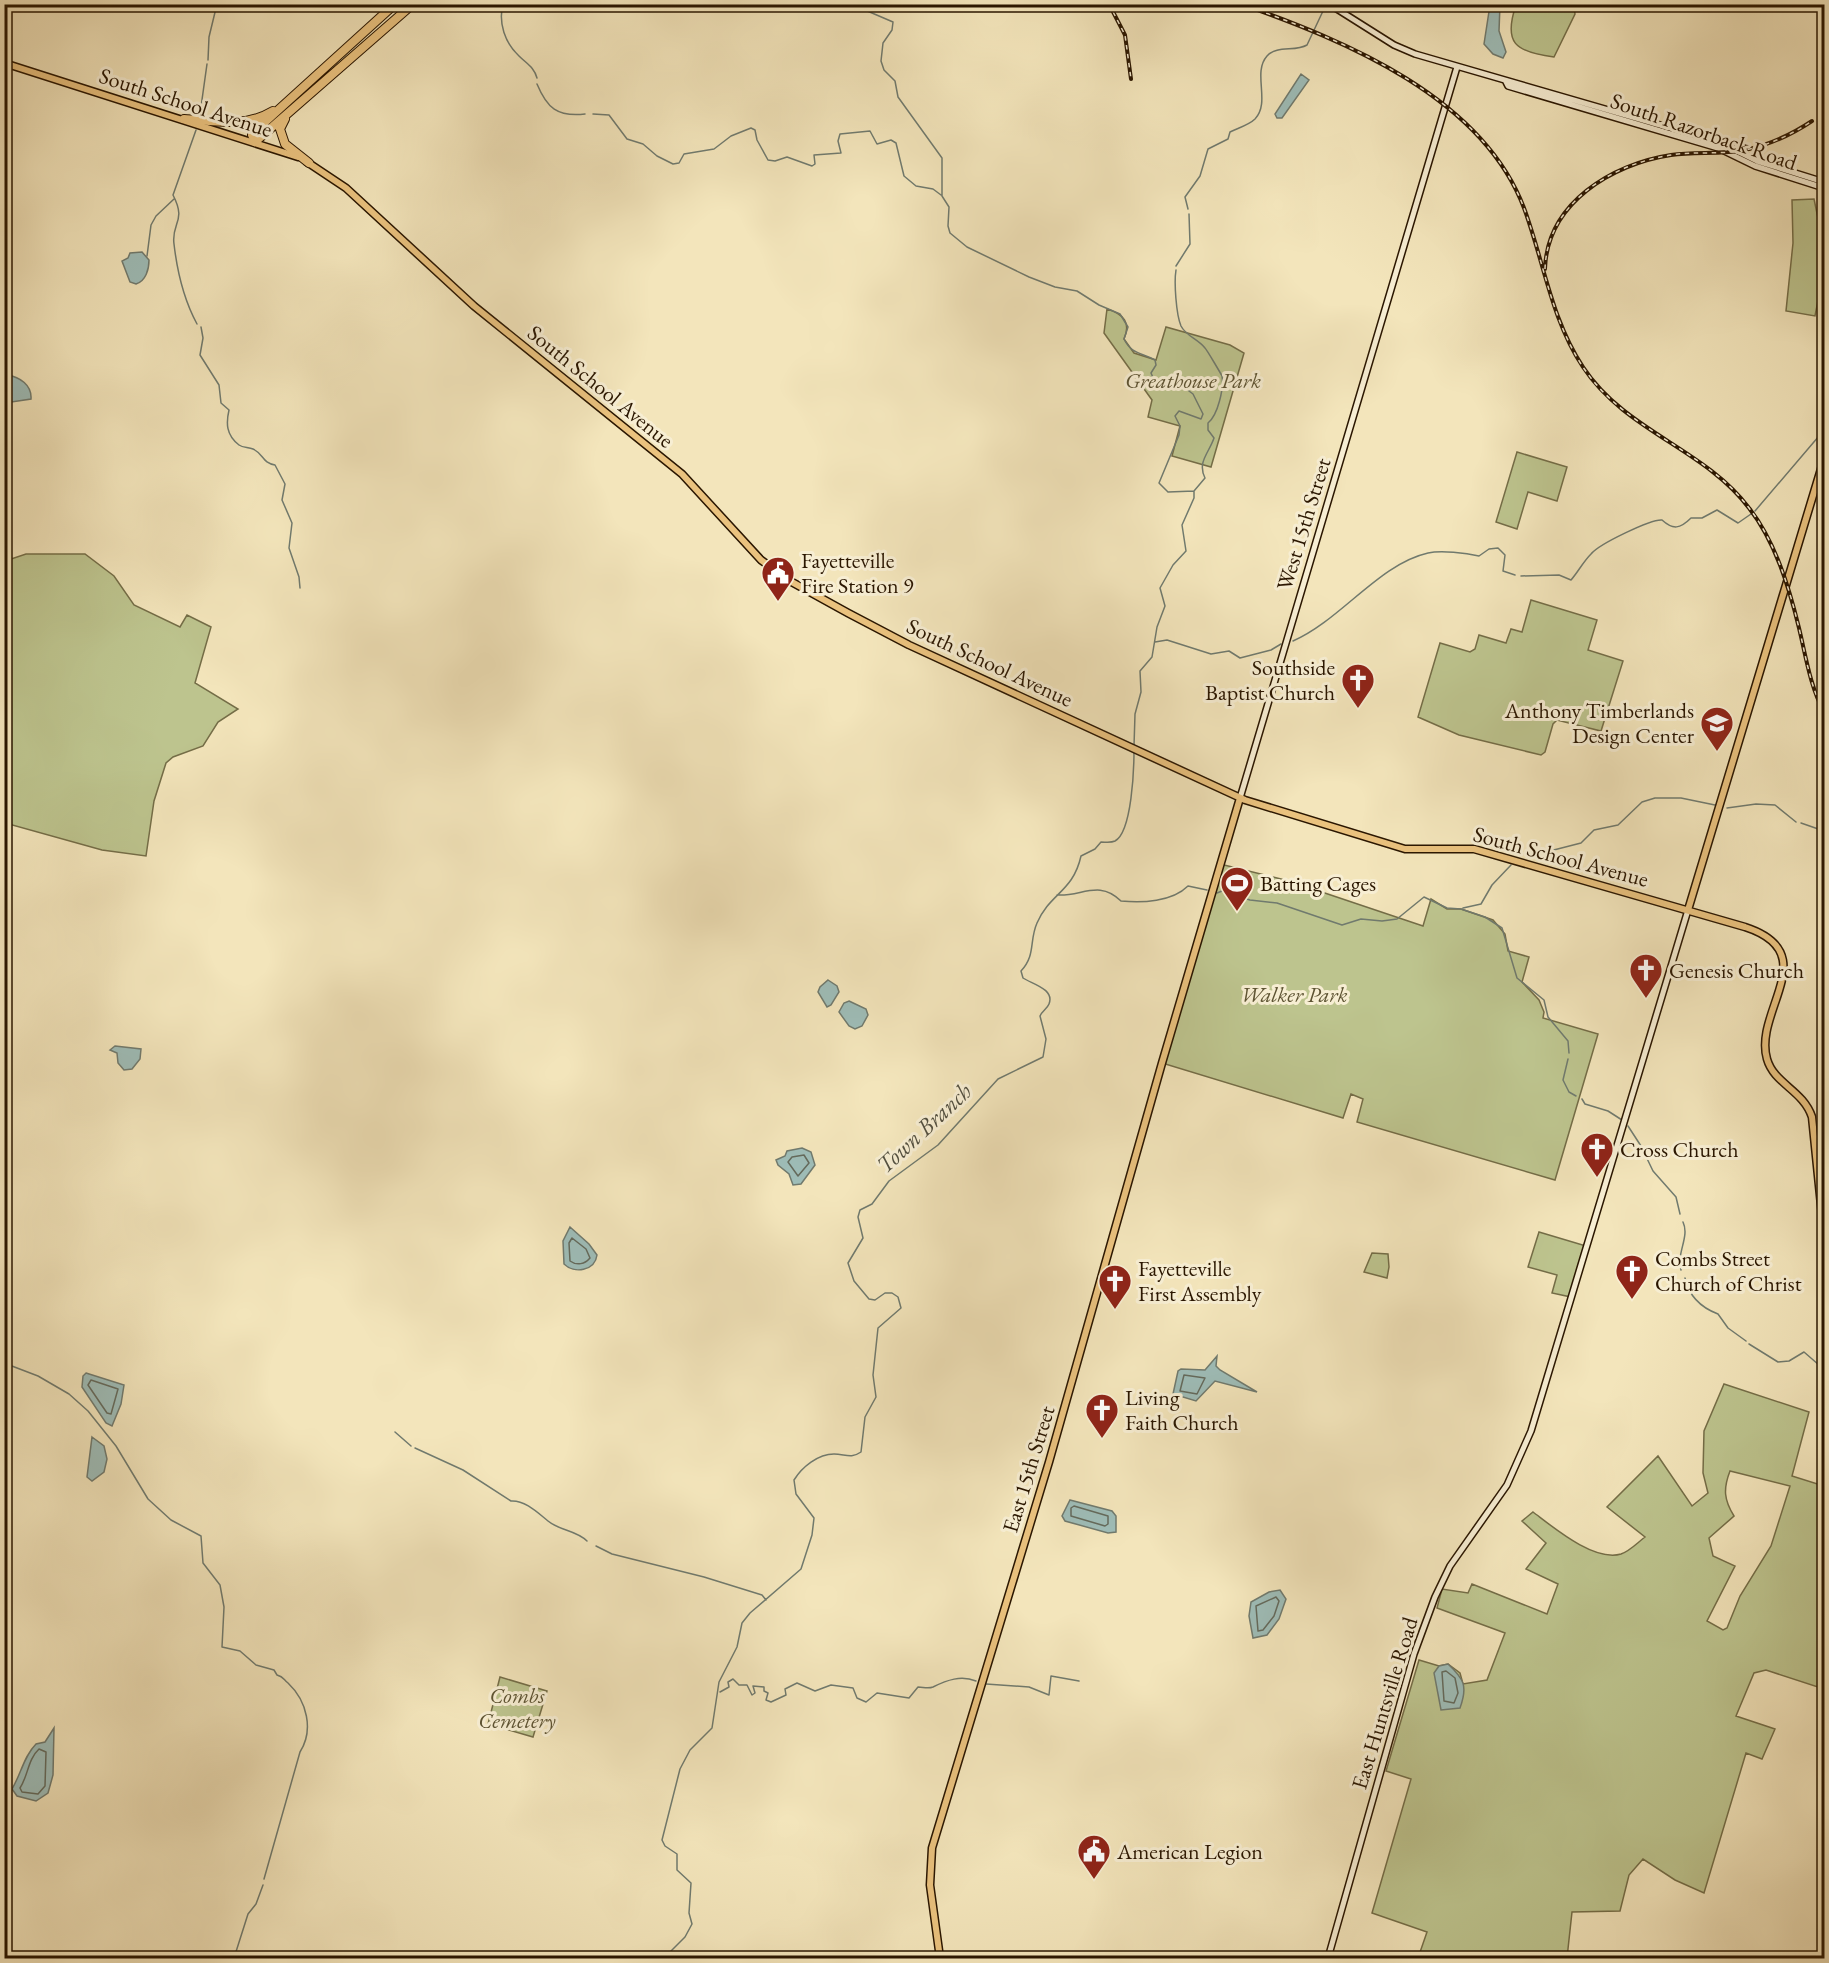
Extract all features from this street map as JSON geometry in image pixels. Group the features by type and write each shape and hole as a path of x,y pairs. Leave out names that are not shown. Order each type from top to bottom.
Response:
{"highway":[{"path":"395,4 255,131 252,137 255,142 413,4"},
{"path":"309,163 283,141 280,129 285,119 316,89"},
{"path":"184,119 244,122 268,114 289,100"}],"main road":[{"name":"South Razorback Road","path":"1329,4 1394,45 1506,82 1509,80 1719,142 1757,161 1824,182"},
{"name":"South School Avenue","path":"4,63 255,142 309,163 346,188 474,306 682,474 750,549 780,574 892,637 1240,798 1405,849 1474,849 1760,932 1779,951 1784,970 1783,981 1766,1037 1766,1057 1773,1071 1806,1101 1812,1117 1824,1235"},
{"name":"West 15th Street","path":"1183,992 1457,67"},
{"name":"South Razorback Road","path":"1506,82 1508,86 1718,148 1755,166 1824,188"},
{"path":"1688,910 1824,459"},
{"name":"East Huntsville Road","path":"1328,1959 1410,1666 1435,1597 1450,1566 1513,1476 1531,1431 1688,910"},
{"name":"East 15th Street","path":"940,1959 930,1884 932,1848 1049,1462 1183,992"}],"green space":[{"path":"1516,5 1574,5 1575,14 1554,57 1521,48 1512,37 1512,18"},
{"path":"1814,199 1824,247 1824,270 1815,316 1786,311 1793,243 1792,200"},
{"name":"Greathouse Park","path":"1107,309 1122,316 1127,328 1124,339 1134,353 1156,360 1166,327 1230,345 1244,353 1211,467 1172,456 1180,426 1148,417 1152,400 1104,333"},
{"path":"1517,452 1567,467 1557,501 1528,492 1517,529 1496,522"},
{"path":"26,554 85,554 114,576 134,605 180,627 187,615 211,627 195,683 238,709 218,722 203,746 173,757 166,763 154,801 146,856 102,850 5,823 5,561"},
{"path":"1531,600 1597,620 1588,650 1623,661 1601,731 1557,720 1553,724 1545,752 1541,755 1459,735 1418,717 1440,643 1470,652 1475,649 1479,635 1506,643 1511,629 1522,632"},
{"name":"Walker Park","path":"1220,864 1289,881 1423,926 1431,899 1447,909 1461,909 1493,920 1505,934 1508,951 1529,957 1522,982 1539,1000 1544,1012 1543,1018 1598,1034 1555,1180 1357,1122 1363,1099 1351,1094 1343,1118 1162,1063"},
{"path":"1539,1232 1586,1246 1571,1297 1552,1293 1557,1275 1528,1267"},
{"path":"1372,1253 1388,1254 1387,1278 1364,1272"},
{"path":"1724,1384 1809,1412 1792,1476 1824,1486 1824,1689 1766,1670 1754,1673 1736,1716 1775,1729 1762,1759 1746,1753 1704,1893 1675,1880 1643,1859 1629,1875 1620,1911 1572,1912 1567,1958 1418,1958 1427,1932 1372,1913 1411,1779 1386,1771 1419,1660 1439,1666 1448,1664 1460,1673 1463,1684 1487,1680 1505,1633 1437,1608 1442,1589 1468,1593 1472,1584 1547,1614 1558,1584 1526,1569 1546,1543 1522,1521 1533,1512 1574,1542 1587,1548 1610,1555 1624,1553 1645,1537 1607,1507 1658,1456 1692,1506 1708,1493 1703,1473 1704,1431","holes":["1730,1471 1790,1486 1771,1546 1740,1596 1727,1628 1723,1630 1707,1621 1735,1566 1713,1556 1709,1538 1734,1516 1728,1505 1726,1494 1726,1483"]},
{"name":"Combs Cemetery","path":"500,1677 547,1691 533,1737 488,1724"}],"water":[{"path":"1490,5 1500,5 1499,31 1506,52 1503,58 1493,54 1484,44"},
{"path":"1301,74 1309,80 1282,118 1277,118 1275,114"},
{"path":"142,252 149,260 148,267 145,277 136,284 130,282 122,261 128,258 130,253"},
{"path":"7,375 24,382 31,394 31,399 5,403 5,377"},
{"path":"828,980 837,986 839,992 831,1005 827,1007 818,992"},
{"path":"849,1001 866,1009 868,1015 862,1026 855,1029 849,1026 839,1012 844,1003"},
{"path":"115,1046 141,1049 140,1059 132,1069 124,1070 118,1063 117,1053 110,1050"},
{"path":"802,1148 811,1152 815,1165 801,1184 793,1185 789,1174 778,1165 776,1160 785,1156 787,1151"},
{"path":"570,1227 589,1244 597,1255 588,1268 578,1270 564,1264 563,1241"},
{"path":"1217,1356 1216,1366 1220,1370 1257,1392 1215,1381 1196,1401 1173,1394 1178,1371 1181,1369 1205,1370"},
{"path":"86,1373 124,1385 121,1404 112,1426 106,1423 82,1387 83,1376"},
{"path":"92,1437 104,1446 107,1459 104,1472 92,1481 87,1477"},
{"path":"1070,1500 1112,1511 1116,1516 1116,1532 1108,1533 1065,1521 1062,1516"},
{"path":"1280,1590 1286,1599 1279,1619 1267,1635 1253,1638 1249,1616 1251,1602 1269,1592"},
{"path":"1448,1664 1461,1679 1464,1694 1460,1708 1441,1710 1434,1673 1439,1666"},
{"path":"54,1728 53,1775 48,1793 36,1801 17,1796 12,1789 28,1754 36,1744 45,1742"}],"waterway":[{"path":"208,60 209,37 217,4"},
{"path":"503,4 501,18 506,39 514,51 532,68 537,78"},
{"path":"851,4 893,22 892,30 883,43 881,61 884,70 895,81 898,97 942,158 942,196 949,207 950,233 967,247 1029,277 1055,287 1077,291 1099,305 1120,314 1128,327 1124,339 1130,348 1155,360 1156,365 1151,373 1153,378 1161,384 1177,382 1193,394 1203,414 1201,419 1179,411 1175,416 1180,426 1179,435 1159,483 1168,492 1194,491"},
{"name":"Town Branch","path":"1188,209 1185,197 1200,176 1208,149 1228,139 1230,132 1253,121 1259,112 1262,104 1261,71 1267,56 1276,51 1307,45 1323,11"},
{"path":"200,114 207,64"},
{"path":"537,84 549,105 554,109 567,114 585,114"},
{"path":"593,114 609,115 627,139 643,144 657,156 673,164 679,163 684,154 714,149 731,136 751,128 755,130 757,140 768,160 775,161 787,157 812,166 815,164 814,155 841,153 838,141 840,134 870,131 877,144 891,140 896,143 904,176 916,186 933,189 941,195"},
{"path":"196,130 173,195 179,211 174,237 177,264 185,295 197,324"},
{"path":"147,256 151,225 156,216 174,199"},
{"name":"Town Branch","path":"1176,266 1190,244 1189,214"},
{"name":"Town Branch","path":"1134,746 1135,714 1141,692 1140,671 1152,657 1157,627 1165,606 1160,588 1173,565 1186,551 1182,525 1194,498 1194,491 1205,478 1203,462 1214,438 1208,430 1208,423 1220,401 1222,387 1222,376 1206,350 1181,326 1176,298 1176,270"},
{"path":"201,327 203,338 200,355 219,385 221,403 229,410 227,420 229,433 239,445 253,449 275,465 285,484 282,500 292,523 289,548 299,577 300,588"},
{"path":"1755,511 1819,436"},
{"path":"1521,576 1559,575 1571,580 1585,560 1596,550 1647,523 1662,520 1676,527 1691,518 1702,518 1717,510 1738,523 1751,514"},
{"path":"1293,641 1311,632 1393,568 1428,553 1454,552 1479,556 1489,549 1498,548 1505,555 1503,571 1515,575"},
{"path":"1155,642 1167,640 1211,654 1229,651 1240,658 1271,650 1281,644"},
{"name":"Town Branch","path":"664,1958 685,1937 692,1924 689,1913 691,1883 677,1870 677,1854 665,1846 662,1840 680,1769 690,1750 712,1728 719,1682 737,1647 742,1623 750,1613 801,1569 812,1535 814,1518 796,1494 794,1480 801,1470 822,1456 834,1454 851,1456 861,1452 865,1417 876,1397 873,1375 878,1328 901,1308 898,1297 892,1293 885,1293 875,1300 869,1299 854,1281 848,1263 863,1238 858,1217 860,1210 872,1204 889,1181 938,1145 998,1079 1043,1057 1046,1039 1040,1016 1048,1006 1049,994 1023,978 1021,971 1031,954 1035,930 1042,913 1073,877 1081,856 1095,849 1101,842 1113,842 1121,835 1131,799 1134,750"},
{"path":"1542,853 1581,843 1594,830 1618,825 1642,802 1655,798 1681,798 1715,805"},
{"path":"1727,808 1756,804 1775,805 1796,822"},
{"path":"1801,823 1824,831"},
{"path":"1463,908 1481,904 1492,885 1511,865"},
{"path":"1057,895 1097,890 1105,891 1121,901 1138,902 1165,898 1188,886 1207,890"},
{"path":"1217,893 1222,891 1250,900 1277,903 1342,925 1361,919 1382,921 1397,919 1424,897 1447,908 1461,909 1485,917 1502,928 1517,978 1544,1000 1548,1017 1568,1041 1569,1053"},
{"path":"1568,1059 1563,1080 1569,1092 1576,1096"},
{"path":"1582,1099 1585,1104 1608,1111 1622,1120"},
{"path":"1628,1126 1653,1171 1676,1197 1680,1214"},
{"path":"1681,1270 1680,1257 1685,1233 1683,1222"},
{"path":"1685,1278 1697,1300 1718,1314 1728,1328 1746,1341"},
{"path":"1749,1344 1778,1362 1789,1361 1804,1352 1819,1365"},
{"path":"4,1363 38,1376 69,1394 88,1411 116,1446 148,1499 171,1520 201,1536 203,1563 220,1585 224,1607 222,1647 240,1651 256,1665 274,1670 300,1698 306,1716 307,1734 264,1879"},
{"path":"395,1432 411,1446"},
{"path":"415,1448 463,1470 511,1501 526,1505 558,1527 583,1537 587,1541"},
{"path":"596,1546 612,1554 704,1577 762,1595 766,1600"},
{"path":"986,1684 1029,1687 1049,1695 1051,1676 1079,1681"},
{"path":"720,1692 729,1687 728,1682 733,1679 739,1685 747,1685 752,1695 755,1693 753,1686 764,1687 764,1691 768,1693 766,1700 771,1702 786,1695 785,1689 797,1683 815,1691 831,1685 853,1688 857,1698 866,1702 877,1693 909,1698 918,1687 931,1688 959,1678 976,1681"},
{"path":"234,1958 248,1914 256,1904 263,1885"}],"railway":[{"path":"1109,4 1125,35 1131,79"},
{"path":"1241,4 1324,36 1406,78 1444,104 1477,134 1504,169 1524,208 1563,330 1583,367 1621,408 1731,487 1758,521 1774,550 1786,581 1812,682 1824,712"},
{"path":"1545,269 1549,246 1557,225 1570,206 1606,178 1627,167 1671,155 1754,148 1780,139 1812,121"}],"place":[{"name":"Fayetteville Fire Station 9","path":"778,602"},
{"name":"Southside Baptist Church","path":"1358,709"},
{"name":"Anthony Timberlands Design Center","path":"1717,752"},
{"name":"Batting Cages","path":"1237,912"},
{"name":"Genesis Church","path":"1646,999"},
{"name":"Cross Church","path":"1597,1178"},
{"name":"Combs Street Church of Christ","path":"1632,1300"},
{"name":"Fayetteville First Assembly","path":"1115,1310"},
{"name":"Living Faith Church","path":"1102,1439"},
{"name":"American Legion","path":"1094,1880"}]}
